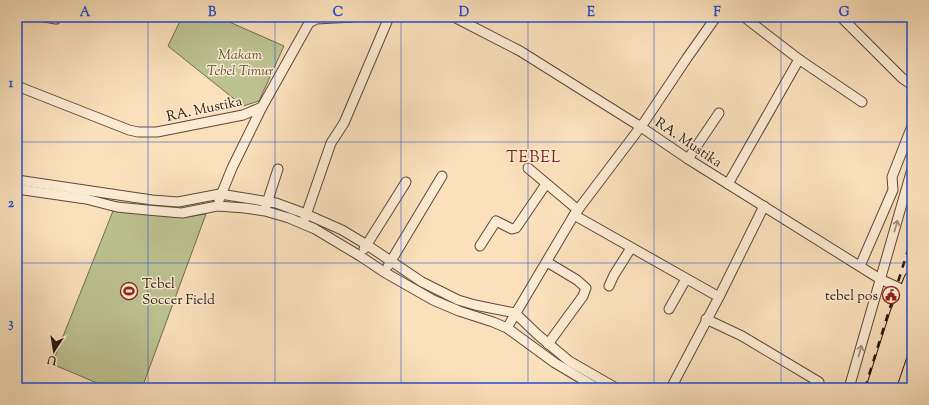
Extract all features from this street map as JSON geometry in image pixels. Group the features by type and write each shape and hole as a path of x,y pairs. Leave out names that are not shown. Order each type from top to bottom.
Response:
{"highway":[{"path":"874,388 898,313 910,286"},
{"path":"888,388 912,317"}],"street":[{"path":"46,17 56,20 57,17"},
{"name":"RA. Mustika","path":"17,86 129,130 138,132 157,132 229,118 248,113 262,107 309,23 316,19 354,17"},
{"path":"305,219 331,143 344,123 389,17"},
{"name":"RA. Mustika","path":"454,17 520,51 641,126 728,184 880,279 910,286"},
{"path":"511,320 576,212 641,126 716,17"},
{"path":"744,17 800,60 862,102"},
{"path":"841,17 902,78 912,85"},
{"path":"728,184 798,61 800,60"},
{"path":"17,180 182,213 219,199 262,107"},
{"path":"688,158 720,113"},
{"path":"860,266 892,190 892,177 912,126"},
{"path":"528,168 576,212 632,248 718,297"},
{"path":"266,206 278,169"},
{"path":"849,388 912,169"},
{"path":"387,267 442,176"},
{"path":"364,250 406,182"},
{"path":"480,246 496,221 512,228 516,228 546,184"},
{"path":"17,189 86,199 117,206 147,205 233,197 266,206 289,218 305,219 315,229 364,250 432,300 493,322 511,320"},
{"path":"671,388 764,206"},
{"path":"609,286 614,275 632,248"},
{"path":"364,250 387,267 458,300 475,305 511,320 548,344 569,361 616,388"},
{"path":"546,262 577,280 586,288 583,296 548,344"},
{"path":"669,309 686,279"},
{"path":"706,319 742,336 820,382"},
{"path":"511,320 555,363 597,388"}],"green space":[{"name":"Makam Tebel Timur","path":"182,17 218,17 284,46 259,101 243,106 168,46"},
{"name":"Tebel Soccer Field","path":"113,211 186,217 206,214 142,388 109,388 52,364"}],"railway":[{"path":"865,388 912,237"}],"place":[{"name":"Tebel Soccer Field","path":"129,291"},
{"name":"tebel pos","path":"891,295"}],"district":[{"name":"TEBEL","path":"534,156"}]}
